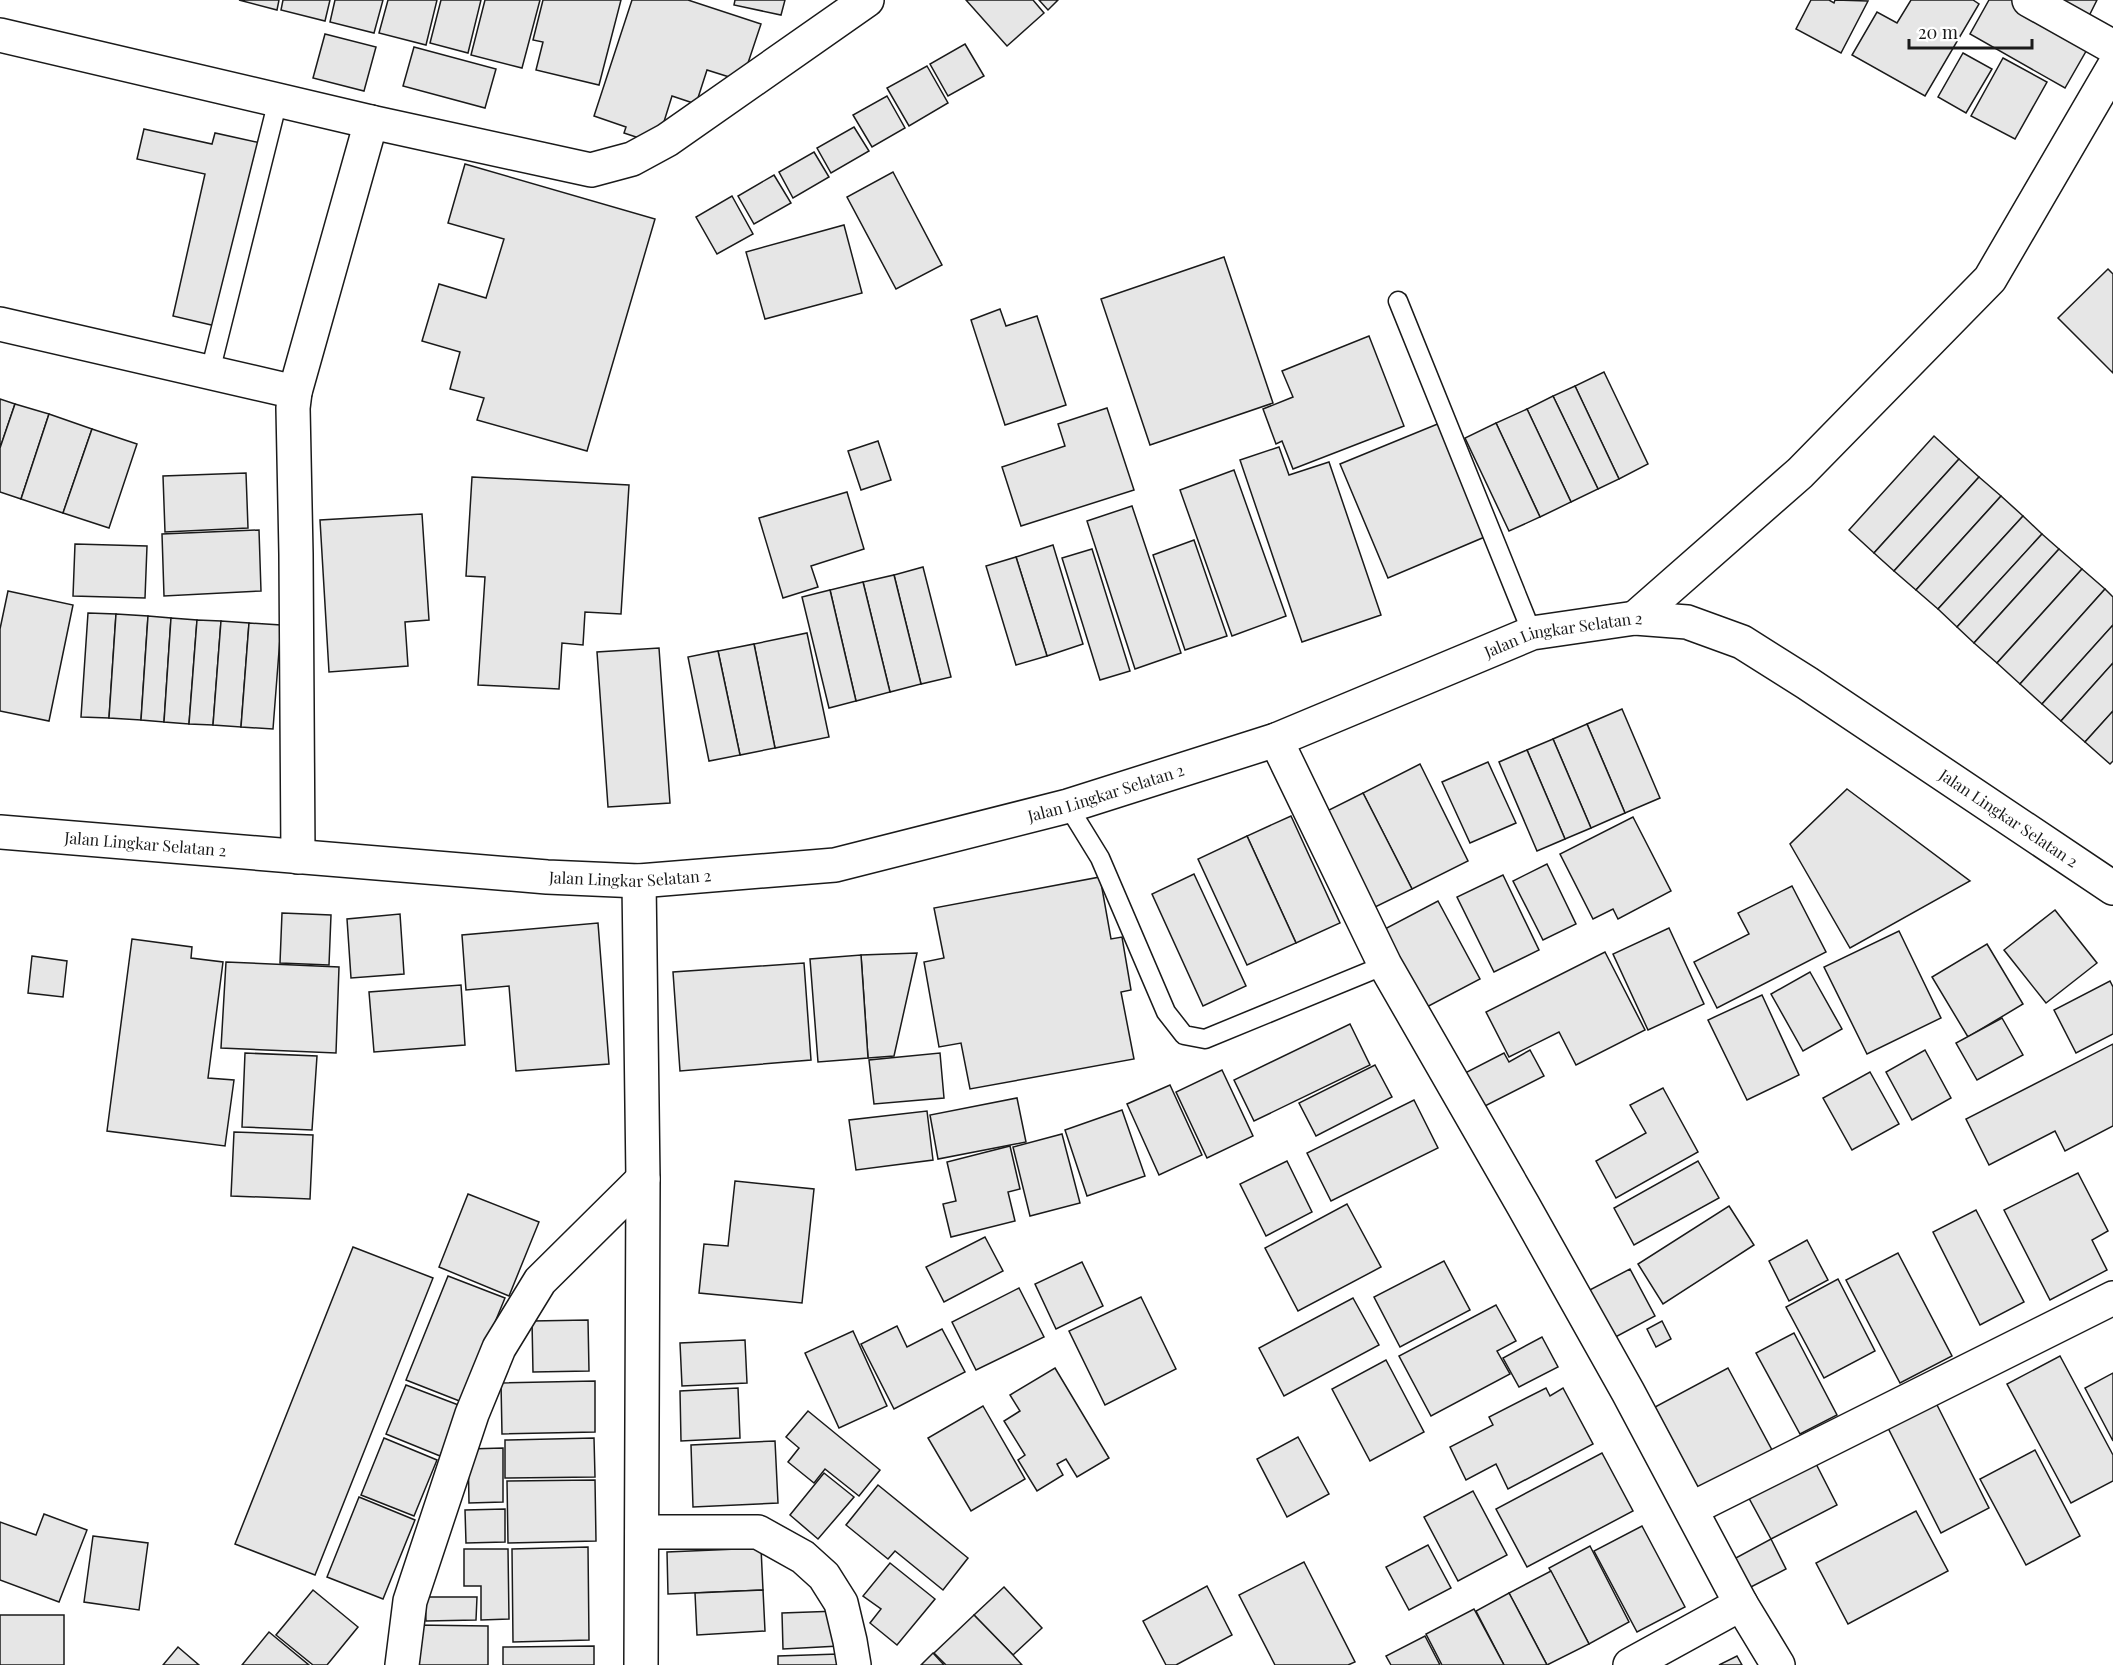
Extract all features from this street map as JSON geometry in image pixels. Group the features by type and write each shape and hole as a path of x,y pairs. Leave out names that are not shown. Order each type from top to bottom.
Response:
{"main road":[{"path":"0,35 370,122 591,170 632,159 667,140 867,0"},
{"path":"2029,0 2113,47"},
{"path":"1635,618 1800,473 1990,279 2113,68"},
{"path":"298,857 293,408 295,392 370,122"},
{"path":"0,324 295,392"},
{"name":"Jalan Lingkar Selatan 2","path":"0,832 547,877 639,881 835,865 1068,806 1276,740 1532,633 1635,618 1687,622 1742,642 2113,888"},
{"path":"1276,740 1385,965 1523,1205 1741,1604 1778,1665"},
{"path":"639,881 643,1179 641,1665"},
{"path":"402,1665 410,1601 472,1414 499,1348 540,1281 643,1179"},
{"path":"1690,1509 2113,1299"},
{"path":"642,1532 758,1532 803,1557 824,1576 841,1603 854,1665"},
{"path":"1630,1665 1741,1604"}],"lane":[{"path":"210,372 278,100"},
{"path":"1398,301 1532,633"},
{"path":"1068,806 1100,858 1166,1012 1184,1035 1205,1039 1385,965"}],"building":[{"path":"239,0 279,0 277,10"},
{"path":"283,0 330,0 325,21 281,10"},
{"path":"335,0 383,0 374,33 330,22"},
{"path":"388,0 437,0 426,45 379,33"},
{"path":"441,0 481,0 468,53 430,43"},
{"path":"485,0 540,0 522,68 471,55"},
{"path":"543,0 621,0 599,85 536,70 543,42 533,40"},
{"path":"632,0 688,0 761,24 742,81 707,70 696,104 672,96 657,144 624,133 626,127 594,116"},
{"path":"735,0 785,0 781,15 734,5"},
{"path":"966,0 1033,0 1044,13 1007,46"},
{"path":"1039,0 1058,0 1048,10"},
{"path":"1811,0 1829,0 1834,3 1835,0 1868,1 1841,53 1796,29"},
{"path":"1911,0 1973,0 1979,4 1925,96 1852,55 1877,12 1897,23"},
{"path":"1989,0 2024,0 2093,39 2065,88 1970,34"},
{"path":"2058,0 2097,0 2089,16"},
{"path":"325,34 376,47 364,91 313,78"},
{"path":"965,44 984,76 948,96 930,64"},
{"path":"414,47 496,69 485,108 403,86"},
{"path":"1963,53 1992,69 1966,113 1938,97"},
{"path":"2003,58 2047,82 2015,139 1971,116"},
{"path":"927,66 948,103 909,126 887,88"},
{"path":"887,96 905,128 872,147 853,115"},
{"path":"854,127 869,151 831,173 817,148"},
{"path":"144,129 212,144 215,133 261,143 220,327 173,316 205,174 137,159"},
{"path":"814,152 829,177 793,198 779,172"},
{"path":"465,164 655,219 587,451 477,420 484,398 450,389 460,352 422,341 439,284 486,298 504,239 448,223"},
{"path":"893,172 942,265 896,289 847,197"},
{"path":"774,175 791,203 754,224 738,196"},
{"path":"732,196 753,234 717,254 696,217"},
{"path":"844,225 862,293 765,319 746,252"},
{"path":"1224,257 1273,403 1150,445 1101,299"},
{"path":"2108,269 2113,274 2113,373 2058,318"},
{"path":"1000,309 1006,326 1037,316 1066,405 1005,425 971,320"},
{"path":"1369,336 1404,426 1293,469 1282,441 1276,444 1263,409 1293,397 1282,371"},
{"path":"1604,372 1648,464 1619,479 1575,386"},
{"path":"1575,386 1619,479 1598,489 1553,396"},
{"path":"1553,396 1598,489 1571,502 1527,409"},
{"path":"0,399 15,404 0,448"},
{"path":"15,404 49,414 21,499 0,492 0,448"},
{"path":"1107,408 1134,490 1021,526 1002,467 1065,446 1058,424"},
{"path":"1527,409 1571,502 1540,517 1496,423"},
{"path":"49,414 92,429 63,513 21,499"},
{"path":"1440,423 1487,536 1388,578 1340,464"},
{"path":"1496,423 1540,517 1509,531 1465,438"},
{"path":"92,429 137,444 109,528 63,513"},
{"path":"1934,436 1959,459 1874,553 1849,530"},
{"path":"878,441 891,480 861,490 848,451"},
{"path":"1279,447 1289,475 1329,462 1381,615 1302,642 1240,460"},
{"path":"1959,459 1979,477 1894,571 1874,553"},
{"path":"1234,470 1286,616 1232,636 1180,490"},
{"path":"246,473 248,528 165,532 163,476"},
{"path":"472,477 629,485 621,614 585,612 583,645 562,643 559,689 478,685 485,577 466,576"},
{"path":"1979,477 2001,496 1916,590 1894,571"},
{"path":"847,492 864,549 811,566 818,587 783,598 759,518"},
{"path":"2001,496 2023,516 1938,609 1916,590"},
{"path":"1132,506 1181,653 1135,669 1087,521"},
{"path":"422,514 429,620 405,622 408,666 329,672 320,520"},
{"path":"2023,516 2042,534 1957,627 1938,609"},
{"path":"259,530 261,591 164,596 162,534"},
{"path":"2042,534 2059,549 1974,643 1957,627"},
{"path":"1194,540 1227,636 1185,650 1153,555"},
{"path":"75,544 147,546 145,598 73,596"},
{"path":"1053,545 1083,644 1047,656 1016,557"},
{"path":"1092,549 1130,671 1100,680 1062,558"},
{"path":"2059,549 2082,569 1997,663 1974,643"},
{"path":"1016,557 1047,656 1016,665 986,566"},
{"path":"923,567 951,677 921,684 894,575"},
{"path":"2082,569 2105,589 2020,684 1997,663"},
{"path":"894,575 921,684 890,692 863,582"},
{"path":"863,582 890,692 856,701 830,590"},
{"path":"2105,589 2113,597 2113,625 2042,704 2020,684"},
{"path":"830,590 856,701 829,708 802,597"},
{"path":"8,591 73,605 49,721 0,711 0,629"},
{"path":"88,613 116,614 109,718 81,717"},
{"path":"116,614 148,616 141,720 109,718"},
{"path":"148,616 171,618 164,722 141,720"},
{"path":"171,618 197,620 189,724 164,722"},
{"path":"197,620 221,621 213,725 189,724"},
{"path":"221,621 249,623 241,727 213,725"},
{"path":"249,623 281,625 273,729 241,727"},
{"path":"2113,625 2113,663 2061,721 2042,704"},
{"path":"807,633 829,737 775,748 754,644"},
{"path":"754,644 775,748 740,755 718,651"},
{"path":"659,648 670,803 608,807 597,652"},
{"path":"718,651 740,755 709,761 688,657"},
{"path":"2113,663 2113,711 2085,742 2061,721"},
{"path":"1622,709 1660,798 1625,813 1587,724"},
{"path":"2113,711 2113,761 2110,764 2085,742"},
{"path":"1587,724 1625,813 1591,828 1553,739"},
{"path":"1553,739 1591,828 1565,839 1527,750"},
{"path":"1527,750 1565,839 1537,851 1499,762"},
{"path":"1488,762 1516,823 1470,843 1442,782"},
{"path":"1420,764 1468,861 1412,889 1363,793"},
{"path":"1847,789 1970,881 1850,948 1790,844"},
{"path":"1363,793 1412,889 1367,911 1319,815"},
{"path":"1291,816 1340,923 1296,943 1247,836"},
{"path":"1633,817 1671,891 1618,919 1613,909 1593,919 1560,854"},
{"path":"1247,836 1296,943 1247,965 1198,859"},
{"path":"1547,864 1576,924 1543,940 1513,881"},
{"path":"1194,874 1246,986 1203,1006 1152,894"},
{"path":"1503,875 1539,950 1494,972 1457,897"},
{"path":"1100,877 1111,939 1122,937 1131,990 1121,992 1134,1059 970,1089 961,1043 939,1047 924,962 944,958 934,908"},
{"path":"1792,886 1826,952 1717,1008 1694,962 1749,934 1738,913"},
{"path":"1438,901 1480,979 1423,1009 1381,931"},
{"path":"2055,910 2097,963 2046,1003 2004,950"},
{"path":"282,913 331,915 329,965 280,963"},
{"path":"400,914 404,974 351,978 347,919"},
{"path":"598,923 609,1064 516,1071 509,986 466,990 462,935"},
{"path":"1669,928 1704,1004 1648,1030 1613,954"},
{"path":"1899,931 1941,1018 1867,1054 1824,967"},
{"path":"132,939 192,947 191,958 223,962 208,1078 234,1080 225,1146 107,1131"},
{"path":"1987,944 2023,1004 1968,1037 1932,977"},
{"path":"1605,952 1645,1030 1576,1065 1559,1032 1509,1057 1486,1012"},
{"path":"917,953 894,1056 868,1058 861,955"},
{"path":"861,955 868,1058 818,1062 810,959"},
{"path":"32,956 67,961 63,997 28,993"},
{"path":"226,962 339,967 336,1053 221,1048"},
{"path":"804,963 811,1060 680,1071 673,972"},
{"path":"1810,972 1842,1029 1803,1051 1771,994"},
{"path":"2110,981 2113,987 2113,1034 2076,1053 2054,1010"},
{"path":"461,985 465,1045 374,1052 369,992"},
{"path":"1762,995 1799,1075 1747,1100 1708,1020"},
{"path":"2002,1018 2023,1055 1977,1080 1956,1043"},
{"path":"1350,1024 1370,1065 1254,1121 1234,1080"},
{"path":"2113,1044 2113,1126 2065,1151 2055,1131 1989,1165 1966,1119"},
{"path":"1530,1050 1544,1076 1483,1107 1465,1073 1504,1053 1509,1062"},
{"path":"1925,1050 1951,1098 1912,1120 1886,1072"},
{"path":"245,1053 317,1056 312,1130 242,1127"},
{"path":"940,1053 944,1098 874,1104 869,1060"},
{"path":"1375,1065 1392,1097 1316,1136 1299,1103"},
{"path":"1222,1070 1253,1136 1207,1158 1176,1092"},
{"path":"1870,1072 1899,1124 1852,1150 1823,1098"},
{"path":"1170,1085 1202,1155 1159,1175 1127,1104"},
{"path":"1663,1088 1698,1152 1616,1198 1596,1161 1646,1133 1630,1105"},
{"path":"1017,1098 1026,1142 938,1159 930,1115"},
{"path":"1414,1100 1438,1148 1331,1201 1307,1153"},
{"path":"1122,1110 1145,1176 1087,1196 1065,1130"},
{"path":"927,1111 933,1160 856,1170 849,1120"},
{"path":"234,1132 313,1135 310,1199 231,1196"},
{"path":"1062,1134 1080,1203 1030,1216 1013,1147"},
{"path":"1010,1146 1020,1189 1008,1192 1015,1221 951,1237 943,1204 956,1201 947,1162"},
{"path":"1287,1161 1312,1212 1266,1236 1240,1184"},
{"path":"1698,1161 1719,1198 1634,1245 1614,1208"},
{"path":"2078,1173 2108,1231 2092,1240 2107,1270 2050,1300 2004,1210"},
{"path":"735,1181 814,1189 802,1303 699,1293 704,1244 728,1246"},
{"path":"468,1194 539,1222 509,1296 439,1267"},
{"path":"1347,1204 1381,1267 1298,1311 1265,1248"},
{"path":"1729,1206 1754,1245 1663,1304 1638,1264"},
{"path":"1976,1210 2024,1302 1980,1325 1933,1232"},
{"path":"985,1237 1003,1271 944,1302 926,1267"},
{"path":"1807,1240 1828,1280 1789,1301 1769,1261"},
{"path":"353,1247 433,1278 315,1575 235,1544"},
{"path":"1898,1253 1952,1356 1900,1383 1846,1280"},
{"path":"1444,1261 1470,1310 1400,1347 1374,1297"},
{"path":"1082,1262 1103,1306 1056,1329 1035,1284"},
{"path":"1630,1269 1655,1316 1608,1341 1582,1294"},
{"path":"448,1276 505,1298 462,1402 406,1380"},
{"path":"1838,1279 1875,1351 1824,1378 1786,1307"},
{"path":"1019,1288 1044,1337 976,1370 952,1322"},
{"path":"1141,1297 1176,1369 1105,1405 1069,1331"},
{"path":"1353,1298 1379,1345 1284,1396 1259,1348"},
{"path":"1496,1305 1516,1341 1497,1351 1510,1374 1431,1416 1399,1356"},
{"path":"588,1320 589,1371 533,1372 532,1321"},
{"path":"1662,1321 1671,1339 1656,1347 1647,1329"},
{"path":"897,1326 907,1347 942,1329 965,1372 894,1409 861,1344"},
{"path":"853,1331 887,1406 839,1428 805,1353"},
{"path":"1794,1333 1837,1415 1800,1434 1756,1353"},
{"path":"1542,1337 1558,1367 1519,1387 1503,1358"},
{"path":"745,1340 747,1383 682,1386 680,1343"},
{"path":"2060,1356 2113,1455 2113,1481 2071,1503 2007,1384"},
{"path":"1386,1360 1424,1432 1370,1461 1332,1389"},
{"path":"1055,1368 1109,1458 1077,1477 1066,1459 1057,1464 1063,1475 1037,1491 1018,1460 1025,1455 1004,1421 1020,1411 1010,1395"},
{"path":"1728,1368 1772,1450 1698,1488 1655,1407"},
{"path":"2113,1373 2113,1441 2085,1388"},
{"path":"595,1381 595,1432 502,1434 501,1383"},
{"path":"406,1385 461,1406 440,1456 386,1434"},
{"path":"738,1388 740,1438 681,1441 680,1391"},
{"path":"1546,1388 1550,1396 1563,1388 1593,1444 1508,1489 1496,1464 1466,1480 1450,1447 1493,1425 1489,1417"},
{"path":"1933,1397 1989,1508 1941,1533 1885,1422"},
{"path":"983,1406 1025,1479 971,1511 928,1438"},
{"path":"808,1411 880,1470 859,1496 825,1469 814,1483 788,1462 799,1448 786,1437"},
{"path":"1298,1437 1329,1494 1287,1517 1257,1459"},
{"path":"384,1438 437,1460 414,1516 361,1495"},
{"path":"594,1438 595,1477 505,1478 505,1440"},
{"path":"775,1441 778,1503 693,1507 691,1445"},
{"path":"503,1448 503,1502 469,1503 468,1449"},
{"path":"2035,1450 2080,1536 2026,1565 1980,1479"},
{"path":"1602,1453 1633,1511 1527,1567 1496,1509"},
{"path":"1811,1454 1837,1505 1771,1539 1744,1489"},
{"path":"824,1473 854,1497 818,1539 790,1515"},
{"path":"595,1480 596,1541 508,1543 507,1481"},
{"path":"878,1485 968,1558 943,1590 895,1551 888,1559 846,1525"},
{"path":"1473,1491 1507,1555 1458,1581 1424,1517"},
{"path":"359,1497 415,1520 383,1599 327,1577"},
{"path":"505,1509 505,1542 466,1543 465,1510"},
{"path":"1916,1511 1948,1571 1848,1624 1816,1563"},
{"path":"44,1514 87,1530 59,1602 0,1580 0,1522 36,1535"},
{"path":"1642,1526 1685,1607 1637,1632 1594,1551"},
{"path":"93,1536 148,1543 139,1610 84,1602"},
{"path":"1771,1539 1786,1569 1747,1589 1732,1560"},
{"path":"1428,1545 1451,1588 1409,1610 1386,1567"},
{"path":"1590,1546 1629,1622 1589,1644 1549,1568"},
{"path":"588,1547 589,1640 513,1642 512,1549"},
{"path":"761,1548 763,1590 668,1594 667,1552"},
{"path":"464,1549 508,1549 509,1619 481,1620 481,1586 464,1586"},
{"path":"1304,1562 1355,1662 1348,1665 1275,1665 1239,1595"},
{"path":"890,1563 935,1599 897,1645 870,1623 881,1609 863,1596"},
{"path":"1551,1571 1589,1644 1547,1665 1509,1593"},
{"path":"1207,1586 1232,1635 1176,1665 1166,1665 1143,1621"},
{"path":"1004,1587 1042,1628 1013,1655 974,1615"},
{"path":"313,1590 358,1627 327,1665 313,1665 276,1635"},
{"path":"763,1590 765,1631 697,1635 695,1593"},
{"path":"1509,1593 1547,1665 1504,1665 1476,1611"},
{"path":"425,1597 477,1597 476,1620 426,1621"},
{"path":"1474,1609 1504,1665 1442,1665 1426,1634"},
{"path":"838,1611 839,1646 783,1649 782,1613"},
{"path":"0,1615 64,1615 64,1665 0,1665"},
{"path":"974,1615 1022,1665 946,1665 934,1653"},
{"path":"415,1625 488,1626 488,1665 414,1665"},
{"path":"269,1632 309,1665 242,1665"},
{"path":"1425,1636 1440,1665 1391,1665 1386,1656"},
{"path":"594,1646 594,1665 503,1665 503,1647"},
{"path":"178,1647 199,1665 163,1665"},
{"path":"933,1653 944,1665 921,1665"},
{"path":"838,1654 838,1665 778,1665 778,1656"},
{"path":"1737,1656 1742,1665 1719,1665"}]}
